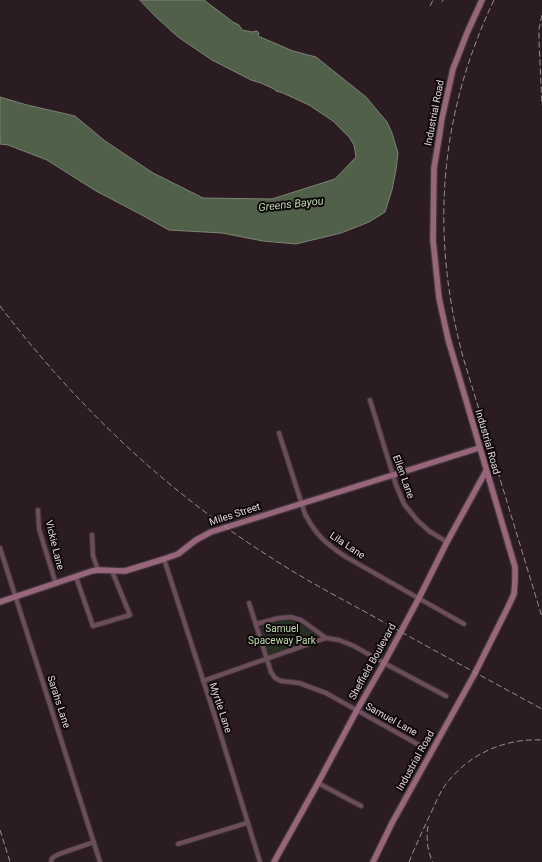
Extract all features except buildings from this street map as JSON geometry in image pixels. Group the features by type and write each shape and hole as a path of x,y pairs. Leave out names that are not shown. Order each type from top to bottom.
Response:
{"street":[{"name":"Industrial Road","path":"372,862 392,823 474,676 514,594 514,566 448,339 438,298 432,230 434,168 442,118 453,69 482,0"},
{"name":"Ellen Lane","path":"370,400 396,485 404,504 417,520 429,531 447,542"},
{"name":"Lila Lane","path":"279,433 302,504 310,524 318,535 331,548 464,624"},
{"name":"Miles Street","path":"0,602 98,570 125,571 164,559 178,554 196,540 222,528 479,448"},
{"name":"Sheffield Boulevard","path":"274,862 318,783 356,710 384,663 486,471"},
{"name":"Vickie Lane","path":"38,510 39,529 56,584"},
{"path":"92,535 93,556 98,570"},
{"name":"Sarahs Lane","path":"0,548 100,862"},
{"name":"Myrtle Lane","path":"164,559 260,862"},
{"path":"76,577 93,626 130,615 112,571"},
{"name":"Samuel Lane","path":"248,603 266,659 275,678 281,682 299,682 326,693 419,744"},
{"path":"256,624 279,618 290,617 301,620 326,638 339,640 354,646 446,696"},
{"path":"203,681 326,638"},
{"path":"318,783 361,806"},
{"path":"178,844 247,823"},
{"path":"51,862 52,858 59,854 94,842"}],"green space":[{"name":"Samuel Spaceway Park","path":"286,619 298,623 320,638 268,656 259,628"}],"water":[{"name":"Greens Bayou","path":"140,0 204,0 239,25 242,30 252,32 257,31 259,33 258,36 293,51 316,57 366,97 387,122 398,153 392,190 385,212 369,222 341,233 296,244 263,241 222,233 169,230 96,191 47,160 8,145 0,144 0,97 75,116 105,141 153,173 203,198 272,199 335,179 356,157 354,145 349,137 333,121 309,105 261,83 251,80 212,60 178,37"}],"railway":[{"path":"430,6 433,0"},
{"path":"494,0 476,43 461,87 451,131 446,176 444,220 446,266 453,311 463,357 542,617"},
{"path":"542,15 539,29 542,105"},
{"path":"0,306 59,377 122,442 156,473 228,529 305,579 542,709"},
{"path":"409,862 442,790 463,766 487,751 500,746 514,742 542,740"},
{"path":"428,826 427,835 429,853 433,862"},
{"path":"0,830 10,862"}]}
